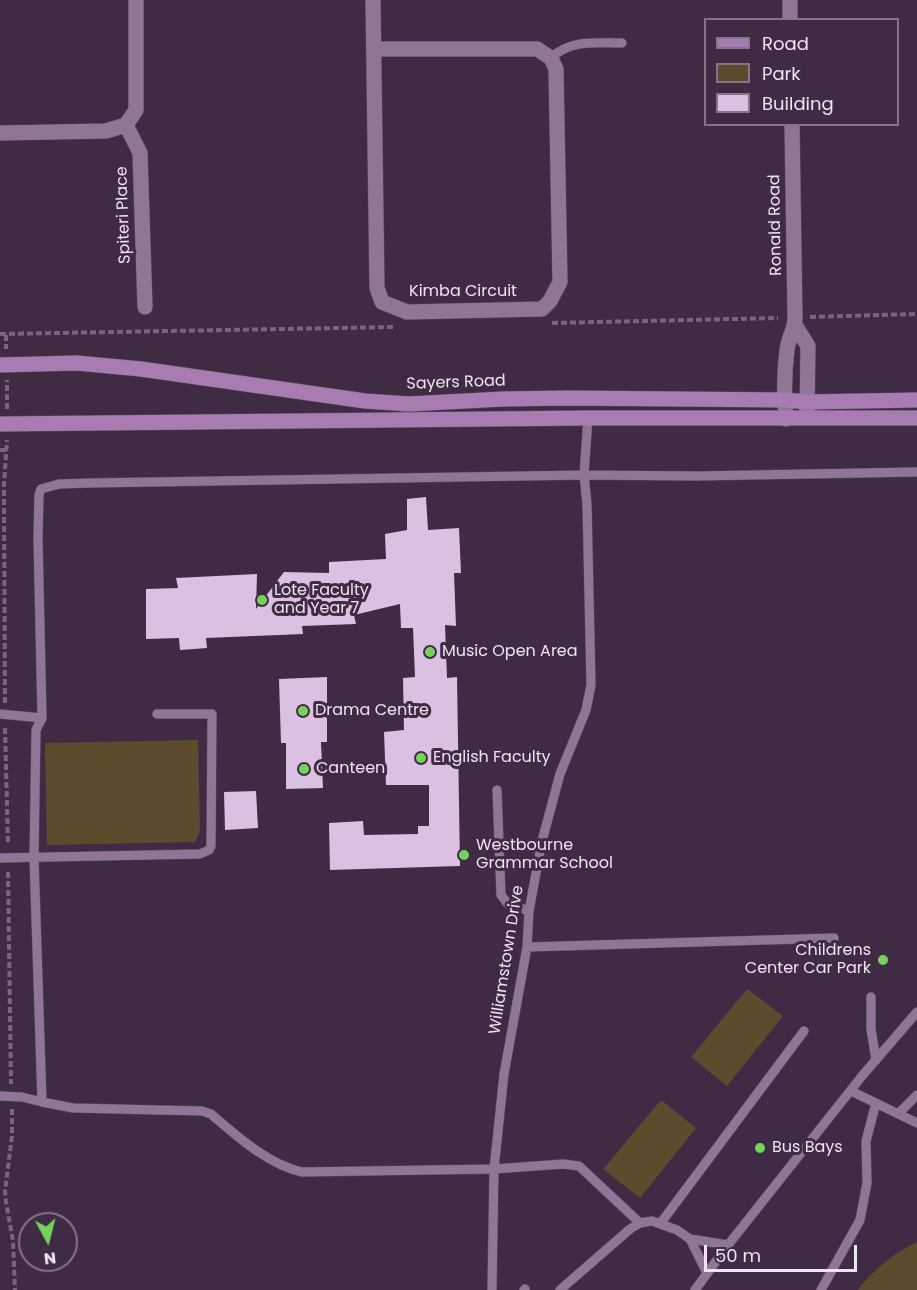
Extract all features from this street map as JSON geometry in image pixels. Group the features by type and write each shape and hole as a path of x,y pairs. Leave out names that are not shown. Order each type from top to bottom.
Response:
{"main road":[{"name":"Sayers Road","path":"4,365 77,363 130,368 365,401 409,404 514,399 807,402 917,400"},
{"path":"409,404 448,409 576,408 588,418"},
{"name":"Sayers Road","path":"3,424 588,418 917,418"}],"street":[{"path":"0,133 106,131 126,125 136,110 136,0"},
{"name":"Kimba Circuit","path":"373,0 377,288 382,302 407,312 542,309 550,301 560,282 556,69 551,58"},
{"path":"790,0 790,18"},
{"path":"374,49 537,49 551,58"},
{"name":"Spiteri Place","path":"126,125 140,153 145,307"},
{"name":"Ronald Road","path":"786,418 787,348 795,321 792,126"},
{"name":"Ronald Road","path":"795,321 808,346 808,419"}],"lane":[{"path":"551,58 561,49 576,44 622,43"},
{"name":"Williamstown Drive","path":"492,1290 494,1169 504,1074 527,947 529,911 542,840 560,774 586,710 591,685 587,504 584,475 588,418"},
{"path":"42,1102 34,858 36,730 42,718 38,538 41,489 50,485 70,484 917,472"},
{"path":"3,714 42,718"},
{"path":"4,858 200,854 209,850 211,846 212,714 157,714"},
{"path":"497,790 501,895 508,904 529,911"},
{"path":"527,947 834,938"},
{"path":"871,997 871,1029 876,1060"},
{"path":"695,1290 728,1245 917,1012"},
{"path":"660,1224 804,1031"},
{"path":"851,1091 917,1124"},
{"path":"898,1114 917,1095"},
{"path":"0,1096 73,1108 202,1111 211,1114 271,1160 286,1169 302,1172 494,1169 562,1164 579,1166 640,1223"},
{"path":"821,1290 860,1220 867,1183 866,1141 876,1103"},
{"path":"560,1290 630,1228 640,1223 652,1221 677,1230 690,1239 728,1245"},
{"path":"690,1239 707,1273"}],"path":[{"path":"795,321 917,314"},
{"path":"6,335 3,424 7,450 4,484 4,858 12,1136 5,1191 13,1241 15,1290"},
{"path":"0,450 7,450"}],"green space":[{"path":"198,740 200,831 195,842 47,845 45,743"},
{"path":"747,989 783,1016 727,1086 691,1057"},
{"path":"661,1100 696,1128 640,1198 603,1169"},
{"path":"917,1242 917,1290 858,1290 884,1263"}],"building":[{"path":"426,497 428,530 459,528 461,573 454,573 456,626 445,625 447,678 457,677 460,866 330,870 329,823 363,821 364,835 418,834 418,826 429,826 429,785 386,785 384,732 404,730 403,678 415,677 413,628 401,628 400,604 354,615 356,624 302,626 303,634 206,638 207,648 180,650 179,638 146,639 146,589 178,588 176,578 257,574 256,609 284,572 329,573 329,562 386,559 385,534 407,530 407,499"},
{"name":"Drama Centre","path":"327,677 327,742 321,742 323,788 286,789 286,743 281,743 279,679"},
{"path":"256,791 258,828 225,830 224,792"}],"place":[{"name":"Lote Faculty and Year 7","path":"262,600"},
{"name":"Music Open Area","path":"430,652"},
{"name":"Drama Centre","path":"303,711"},
{"name":"English Faculty","path":"421,758"},
{"name":"Canteen","path":"304,769"},
{"name":"Westbourne Grammar School","path":"464,855"},
{"name":"Childrens Center Car Park","path":"883,960"},
{"name":"Bus Bays","path":"760,1148"}]}
